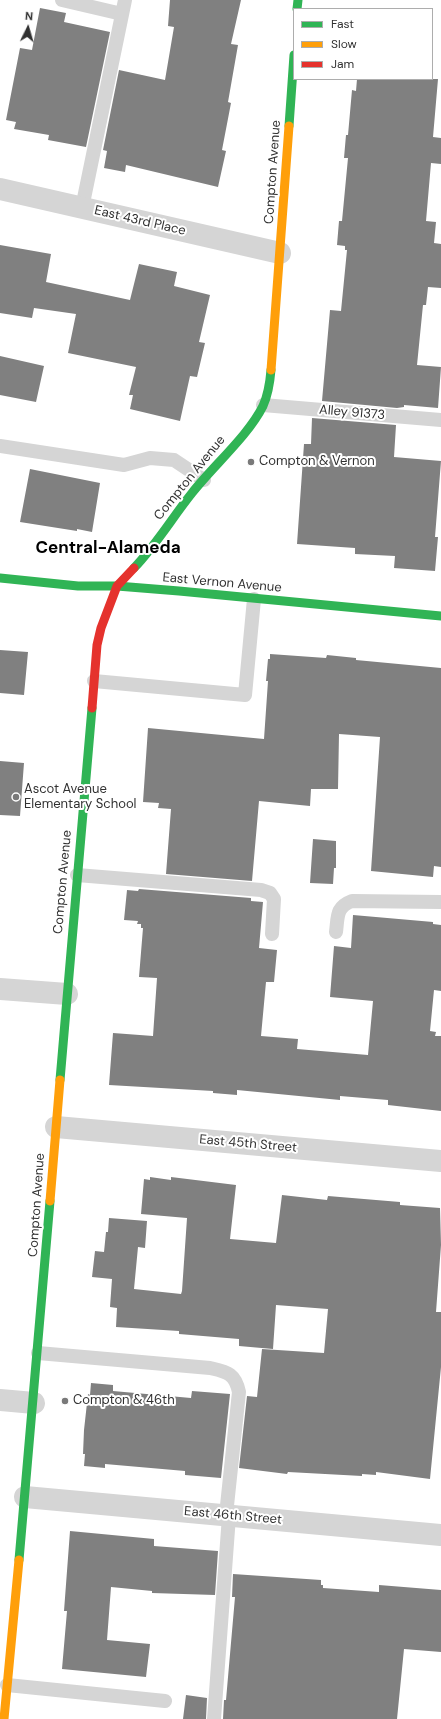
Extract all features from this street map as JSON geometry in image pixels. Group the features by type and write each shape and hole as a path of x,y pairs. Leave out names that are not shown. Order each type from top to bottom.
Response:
{"main road":[{"name":"Compton Avenue","path":"4,1719 34,1403 97,645 101,628 117,586 144,557 204,480 253,422 263,405 269,387 271,370 293,69"},
{"name":"East Vernon Avenue","path":"0,578 78,586 117,586 441,616"}],"street":[{"name":"East 43rd Place","path":"0,189 280,253"},
{"path":"0,989 67,994"},
{"name":"East 45th Street","path":"56,1127 441,1160"},
{"path":"0,1400 34,1403"},
{"name":"East 46th Street","path":"25,1497 441,1535"}],"lane":[{"path":"62,0 122,14"},
{"path":"82,208 125,0"},
{"name":"Alley 91373","path":"263,405 441,420"},
{"path":"0,446 124,465 150,458 174,460 204,480"},
{"path":"94,681 245,695 254,599"},
{"path":"77,874 261,890 270,893 274,899 272,934"},
{"path":"336,932 338,911 344,904 352,901 441,902"},
{"path":"38,1353 210,1368 225,1372 233,1377 237,1383 239,1392 228,1515 214,1719"},
{"path":"7,1685 165,1701"}],"building":[{"path":"170,0 241,0 231,44 238,45 228,102 231,103 222,150 226,151 218,187 126,165 125,172 104,168 107,151 103,150 119,70 165,80 174,27 168,26"},
{"path":"40,8 66,13 64,22 110,32 86,147 48,140 49,135 14,129 16,122 6,120 20,48 32,50"},
{"path":"438,79 433,137 441,138 441,164 431,163 426,221 436,222 434,243 441,244 441,288 428,287 426,305 423,305 417,365 441,367 438,408 404,405 404,407 397,408 322,401 330,310 341,311 347,250 345,250 345,246 337,245 339,221 342,221 348,158 344,158 346,135 348,135 352,90 356,91 357,80"},
{"path":"0,245 51,254 46,282 130,300 139,264 177,272 174,286 210,295 199,342 205,343 197,377 190,376 180,421 130,409 133,395 129,395 136,367 68,353 76,314 34,308 32,318 0,313"},
{"path":"0,356 44,366 36,402 0,395"},
{"path":"312,418 396,425 394,457 441,461 435,537 438,537 435,571 394,568 395,556 355,554 355,548 297,544 304,444 311,444"},
{"path":"30,469 100,483 92,532 20,522"},
{"path":"0,650 28,652 24,695 0,693"},
{"path":"270,654 326,658 327,655 356,658 356,660 441,668 441,867 434,866 433,877 371,871 380,737 339,734 338,789 311,789 310,806 259,801 252,881 166,874 171,809 158,808 159,803 143,802 148,728 264,739 268,681 266,681 268,659 270,659"},
{"path":"0,761 24,763 20,816 0,815"},
{"path":"313,839 336,841 336,868 334,868 333,884 310,883"},
{"path":"139,889 251,898 251,901 263,902 259,948 277,950 274,982 266,982 261,1036 298,1039 297,1049 368,1055 373,1001 330,997 334,946 351,948 353,915 433,922 433,924 441,925 441,991 434,990 430,1031 436,1032 435,1036 441,1036 441,1111 388,1105 388,1100 340,1096 340,1100 237,1090 237,1095 213,1093 213,1091 109,1085 113,1033 153,1036 157,978 139,977 143,928 141,928 141,924 137,924 138,921 124,920 127,890 138,891"},
{"path":"150,1177 171,1180 171,1177 236,1185 230,1239 276,1243 282,1195 327,1200 328,1196 400,1202 400,1205 440,1208 441,1245 436,1312 441,1312 441,1367 430,1479 376,1472 376,1475 362,1474 362,1476 288,1472 287,1474 239,1468 247,1396 257,1397 262,1349 324,1353 328,1309 276,1305 273,1349 239,1346 239,1339 179,1334 179,1331 116,1327 117,1308 110,1307 112,1279 92,1277 95,1251 104,1252 109,1218 147,1221 145,1248 138,1247 134,1289 181,1294 182,1291 187,1218 141,1214 144,1179 150,1180"},
{"path":"91,1383 113,1385 113,1391 191,1398 192,1391 230,1394 221,1478 185,1475 185,1471 105,1464 105,1468 84,1466 84,1430 88,1394 90,1395"},
{"path":"70,1531 154,1539 154,1546 218,1551 215,1595 152,1593 152,1591 111,1587 107,1640 150,1644 146,1677 62,1669 67,1611 64,1611"},
{"path":"233,1574 321,1580 321,1585 323,1585 323,1588 379,1592 379,1585 441,1590 441,1652 404,1649 397,1719 223,1719 235,1597 232,1597"},
{"path":"186,1695 207,1698 206,1719 183,1719"}],"traffic: fast":[{"path":"297,8 298,0"},
{"path":"289,126 293,69"},
{"path":"134,568 150,550 200,483 239,440 257,417 266,397 271,370"},
{"path":"0,578 78,586 117,586 179,591 441,616"},
{"path":"60,1080 92,708"},
{"path":"19,1560 50,1201"}],"traffic: slow":[{"path":"271,370 289,126"},
{"path":"50,1201 60,1080"},
{"path":"4,1719 19,1560"}],"traffic: jam":[{"path":"92,708 97,645 101,628 117,586 134,568"}],"place":[{"name":"Compton & Vernon","path":"251,462"},
{"name":"Ascot Avenue Elementary School","path":"16,797"},
{"name":"Compton & 46th","path":"65,1401"}],"district":[{"name":"Central-Alameda","path":"108,549"}]}
